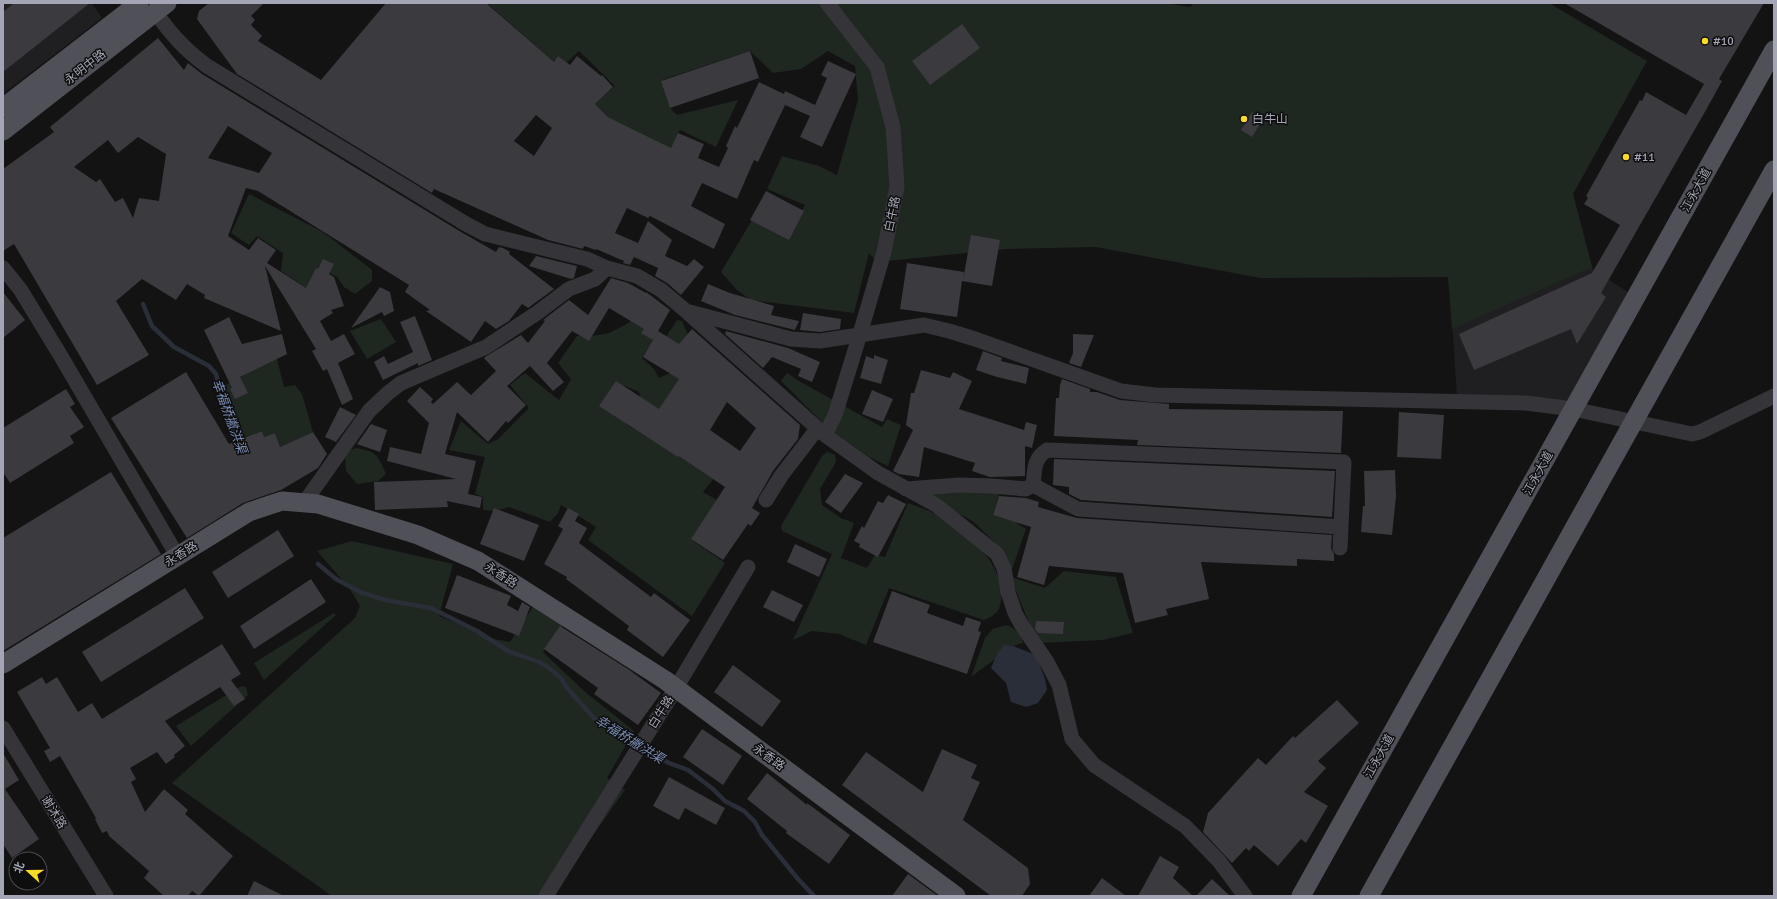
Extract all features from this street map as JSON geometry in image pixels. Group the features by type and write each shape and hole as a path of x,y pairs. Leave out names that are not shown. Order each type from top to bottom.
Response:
{"main road":[{"name":"永明中路","path":"3,108 154,6"},
{"name":"永明中路","path":"3,131 154,6"},
{"name":"江永大道","path":"1301,896 1774,50"},
{"path":"1369,896 1774,170"},
{"name":"永香路","path":"3,664 249,512 282,501 318,504 418,535 478,561 676,688 956,896"}],"street":[{"name":"白牛路","path":"766,500 786,469 835,415 884,252 897,187 893,127 877,67 827,3"},
{"path":"154,6 173,36 190,53 207,66 466,224 485,234 587,259 607,268 637,276 661,290 686,310 821,432 878,473 936,505 997,554 1004,568 1008,592 1015,613 1048,662 1059,685 1072,739 1094,765 1185,826 1218,861 1245,896"},
{"path":"3,268 20,289 62,358 178,557"},
{"path":"304,503 369,411 388,393 401,383 486,347 537,313 569,289 595,279 607,268"},
{"path":"686,310 791,339 820,340 924,326 937,328 975,339 1121,391 1148,394 1526,403 1573,409 1692,434 1700,432 1774,396"},
{"path":"1033,485 1036,460 1040,454 1047,450 1344,462 1340,548"},
{"path":"906,489 959,485 1026,489 1033,485"},
{"path":"1033,485 1078,509 1341,527"},
{"name":"白牛路","path":"546,896 676,688 748,567"},
{"name":"谢沐路","path":"3,728 106,896"}],"shaded area":[{"path":"3,3 92,3 102,18 3,94"},
{"path":"487,3 1165,3 1190,7 1194,3 1549,3 1647,61 1573,194 1592,267 1452,329 1448,277 1260,278 1096,247 1006,249 877,262 869,253 854,313 751,300 737,290 721,272 752,220 788,236 805,205 767,189 782,156 819,166 837,175 858,100 855,66 828,51 801,69 773,73 750,51 662,80 670,108 677,115 738,100 716,147 680,130 671,148 608,117 595,104 615,86 579,51 566,63 559,57 554,62"},
{"path":"249,194 323,232 372,270 372,281 355,294 344,287 337,277 319,268 309,290 281,271 283,253 257,236 249,245 231,233"},
{"path":"1573,194 1593,270 1636,297 1578,401 1457,397 1449,277"},
{"path":"381,319 396,342 367,359 350,331"},
{"path":"632,320 655,336 642,358 654,369 659,378 675,371 666,337 677,320 682,321 697,355 656,417 642,405 639,392 625,386 613,405 614,413 629,426 715,477 703,492 717,500 692,540 725,563 692,616 588,540 596,527 561,505 558,513 550,522 509,507 495,511 483,510 483,497 475,494 485,457 449,450 461,421 488,444 498,439 529,408 510,385 525,373 559,400 571,379 558,363 577,336 606,334 618,329"},
{"path":"275,351 284,387 295,385 302,394 313,432 280,447 275,433 264,437 262,431 241,439 223,386 261,366"},
{"path":"787,373 882,427 887,419 901,425 888,466 869,457 828,428 781,381"},
{"path":"356,448 376,455 386,474 378,481 357,484 346,471 345,456 350,450"},
{"path":"827,452 835,455 836,462 820,489 822,505 841,518 854,523 841,558 867,568 875,555 885,557 908,503 932,512 949,521 968,535 984,553 997,573 1001,586 1001,604 998,611 984,620 889,588 866,645 839,634 812,631 793,640 832,554 782,531 781,526 822,456"},
{"path":"1000,490 993,515 1015,522 1026,529 1011,572 1014,578 1045,588 1064,571 1116,577 1133,633 1103,640 1037,643 996,544 974,522 922,493"},
{"path":"352,541 453,564 439,616 494,639 510,642 538,599 569,618 543,652 584,691 634,731 607,778 625,790 550,896 332,896 172,783 355,618 360,606 350,589 317,551"},
{"path":"334,613 336,615 264,680 254,663"},
{"path":"1006,625 1018,632 1023,643 1013,646 1004,644 995,659 971,677 985,638 993,629"},
{"path":"1004,644 1036,655 1045,679 1047,690 1038,703 1026,707 1011,702 1006,683 991,668 997,654"},
{"path":"241,686 246,687 248,695 191,746 176,726"}],"building":[{"path":"14,3 90,3 3,72 3,12"},
{"path":"209,3 264,3 251,16 255,20 251,25 262,36 258,41 321,80 386,3 486,3 554,62 558,56 570,65 577,56 601,76 602,75 613,87 595,104 608,117 671,148 678,133 704,144 698,158 719,167 728,148 726,146 735,126 737,128 759,82 784,94 785,91 815,105 827,78 821,75 828,61 856,74 822,147 800,137 810,116 785,105 758,162 754,160 737,199 702,183 691,206 725,224 714,249 650,216 648,218 627,208 615,233 638,243 648,221 672,240 665,256 687,266 694,259 704,267 681,295 667,283 655,276 658,268 634,257 630,265 596,249 584,246 583,249 548,240 434,189 432,193 237,74 197,19 199,11","holes":["536,115 552,128 534,156 514,141"]},
{"path":"1564,3 1764,3 1719,79 1722,81 1601,293 1606,297 1577,344 1571,329 1474,370 1459,334 1592,273 1620,225 1584,204 1588,198 1586,196 1646,92 1686,115 1704,84"},
{"path":"962,24 980,48 930,85 912,61"},
{"path":"158,38 184,70 188,63 202,74 461,232 496,252 499,247 510,252 509,254 554,289 528,308 522,304 509,321 496,329 485,321 471,342 426,311 430,310 405,292 409,285 258,191 246,188 228,236 249,250 258,238 276,250 267,263 306,288 316,268 318,269 323,259 334,264 329,274 334,277 344,306 331,310 333,313 320,321 331,341 344,334 355,354 338,363 353,399 342,405 327,369 323,371 312,351 316,349 265,266 281,331 204,298 205,295 187,284 176,300 142,279 116,301 149,355 97,385 14,244 3,251 3,169 54,132 50,127","holes":["228,126 272,153 259,173 208,158","138,137 166,154 159,201 139,198 133,218 123,198 115,202 100,179 96,182 74,167 108,140 118,153"]},
{"path":"750,51 759,78 670,108 661,81"},
{"path":"1252,112 1263,119 1252,137 1241,130"},
{"path":"766,191 804,211 789,240 750,220"},
{"path":"971,235 1000,240 992,286 962,281 957,317 900,309 907,263 964,272 963,280"},
{"path":"536,256 577,266 574,278 571,279 529,266"},
{"path":"611,278 628,283 646,292 670,310 653,340 641,333 644,329 609,308 589,341 572,331 547,363 564,382 553,391 530,366 507,386 526,405 508,423 506,421 488,442 457,412 445,454 476,461 468,494 482,497 480,508 447,501 448,507 375,510 374,482 456,479 387,461 390,447 421,454 429,423 407,401 420,387 433,399 431,402 433,404 457,382 471,395 496,371 484,358 485,357 521,335 528,343 545,321 543,320 569,300 588,315"},
{"path":"708,284 730,293 774,306 771,315 799,321 795,330 735,315 701,301"},
{"path":"380,287 390,292 394,311 384,316 382,312 351,328"},
{"path":"3,292 25,320 3,338"},
{"path":"803,313 841,319 840,329 820,332 800,330"},
{"path":"415,316 432,360 418,366 418,363 383,380 374,362 384,356 388,364 413,352 400,322"},
{"path":"229,317 242,344 282,334 287,354 240,377 248,393 235,399 230,389 232,388 204,330"},
{"path":"692,329 800,425 798,439 773,471 752,508 760,513 751,526 748,524 723,560 691,539 725,487 679,456 678,457 599,406 616,381 659,409 679,379 643,357 658,331 679,344","holes":["727,402 756,428 740,451 710,430"]},
{"path":"726,331 788,348 820,362 812,382 798,376 801,369 772,357 763,368 725,334"},
{"path":"1073,334 1094,335 1081,367 1069,363 1073,353"},
{"path":"983,351 1002,358 1001,361 1029,368 1026,384 976,370"},
{"path":"874,355 888,360 881,384 860,378 866,356 874,359"},
{"path":"921,370 950,378 953,372 972,381 959,409 1024,430 1026,422 1037,425 1032,448 1025,446 1025,476 990,477 972,471 975,463 924,447 919,477 899,474 893,471 913,430 906,425 911,393 914,393"},
{"path":"186,372 229,444 262,431 264,437 275,433 280,447 313,432 327,454 318,468 281,490 243,503 187,538 111,418"},
{"path":"1062,379 1090,389 1090,392 1097,392 1120,400 1169,404 1169,409 1343,411 1341,453 1137,445 1138,440 1054,436 1056,398 1059,398"},
{"path":"66,389 75,404 70,407 84,427 70,436 74,443 10,483 3,472 3,428"},
{"path":"872,390 893,399 883,422 862,414"},
{"path":"340,407 356,415 336,442 325,437"},
{"path":"1399,412 1444,415 1441,459 1397,457"},
{"path":"371,424 387,430 380,452 357,444"},
{"path":"1054,459 1335,471 1332,517 1081,500 1069,494 1069,487 1053,485"},
{"path":"1395,470 1396,496 1392,535 1361,532 1363,506 1365,506 1364,471"},
{"path":"111,472 161,554 3,651 3,538"},
{"path":"845,474 863,483 841,513 825,502"},
{"path":"888,495 906,504 878,557 859,547 860,544 854,541 862,526 864,528 878,501 883,503"},
{"path":"999,496 1026,498 1039,502 1038,507 1077,518 1332,535 1331,548 1334,554 1334,561 1297,559 1297,566 1201,562 1209,599 1166,609 1168,615 1135,623 1123,573 1049,566 1044,585 1017,577 1031,527 993,515"},
{"path":"494,508 539,525 524,561 480,544"},
{"path":"568,508 579,514 575,521 587,528 579,543 651,597 654,593 690,620 663,657 627,630 629,626 566,579 567,577 544,564 563,529 558,526"},
{"path":"278,530 294,556 228,598 212,572"},
{"path":"795,544 827,559 819,577 787,562"},
{"path":"457,575 511,596 507,605 518,611 522,602 530,607 519,636 445,608"},
{"path":"311,579 326,602 254,649 240,626"},
{"path":"185,588 204,618 101,682 82,652"},
{"path":"772,590 803,605 794,622 763,607"},
{"path":"892,591 930,605 927,613 963,626 966,617 981,622 978,631 981,632 967,674 873,642"},
{"path":"1036,621 1064,622 1063,634 1038,633 1035,629"},
{"path":"560,626 628,669 661,693 638,725 594,694 598,688 544,649"},
{"path":"222,644 241,674 231,680 245,699 234,706 220,687 165,721 185,746 174,755 175,757 166,764 157,752 130,768 136,779 131,782 145,812 164,789 188,810 185,814 233,856 199,896 192,891 188,896 164,896 144,878 149,871 109,836 107,831 102,833 95,819 96,818 60,756 50,762 44,751 50,748 17,692 42,677 46,684 57,677 78,712 92,703 102,719"},
{"path":"733,665 781,701 762,727 714,692"},
{"path":"1337,700 1359,723 1318,761 1326,768 1304,792 1328,806 1306,843 1301,839 1278,866 1254,845 1249,851 1246,848 1232,863 1203,832 1208,813 1258,758 1266,765 1293,736 1295,738"},
{"path":"702,729 742,756 723,785 683,757"},
{"path":"942,749 977,765 971,778 980,782 963,820 1028,868 1030,884 1022,896 991,896 842,785 866,752 923,792"},
{"path":"3,753 19,780 5,789 39,839 22,851 8,852 3,844"},
{"path":"767,773 807,805 807,803 850,835 829,864 786,833 787,831 747,799"},
{"path":"669,777 725,808 716,825 685,808 679,820 653,806"},
{"path":"1160,856 1179,867 1173,878 1193,896 1138,896"},
{"path":"908,874 938,896 892,896"},
{"path":"1102,878 1126,896 1089,896"},
{"path":"1212,879 1230,896 1196,896"},
{"path":"254,881 284,896 247,896"}],"waterway":[{"name":"幸福桥撇洪渠","path":"143,304 152,326 174,347 209,366 216,374 229,419 240,445"},
{"name":"幸福桥撇洪渠","path":"318,564 336,579 360,592 385,600 431,608 477,631 508,651 546,666 560,677 567,688 594,718 628,741 669,763 688,770 713,789 725,801 744,811 755,822 762,835 798,879 814,896"}],"place":[{"name":"#10","path":"1705,41"},
{"name":"白牛山","path":"1244,119"},
{"name":"#11","path":"1626,157"}]}
